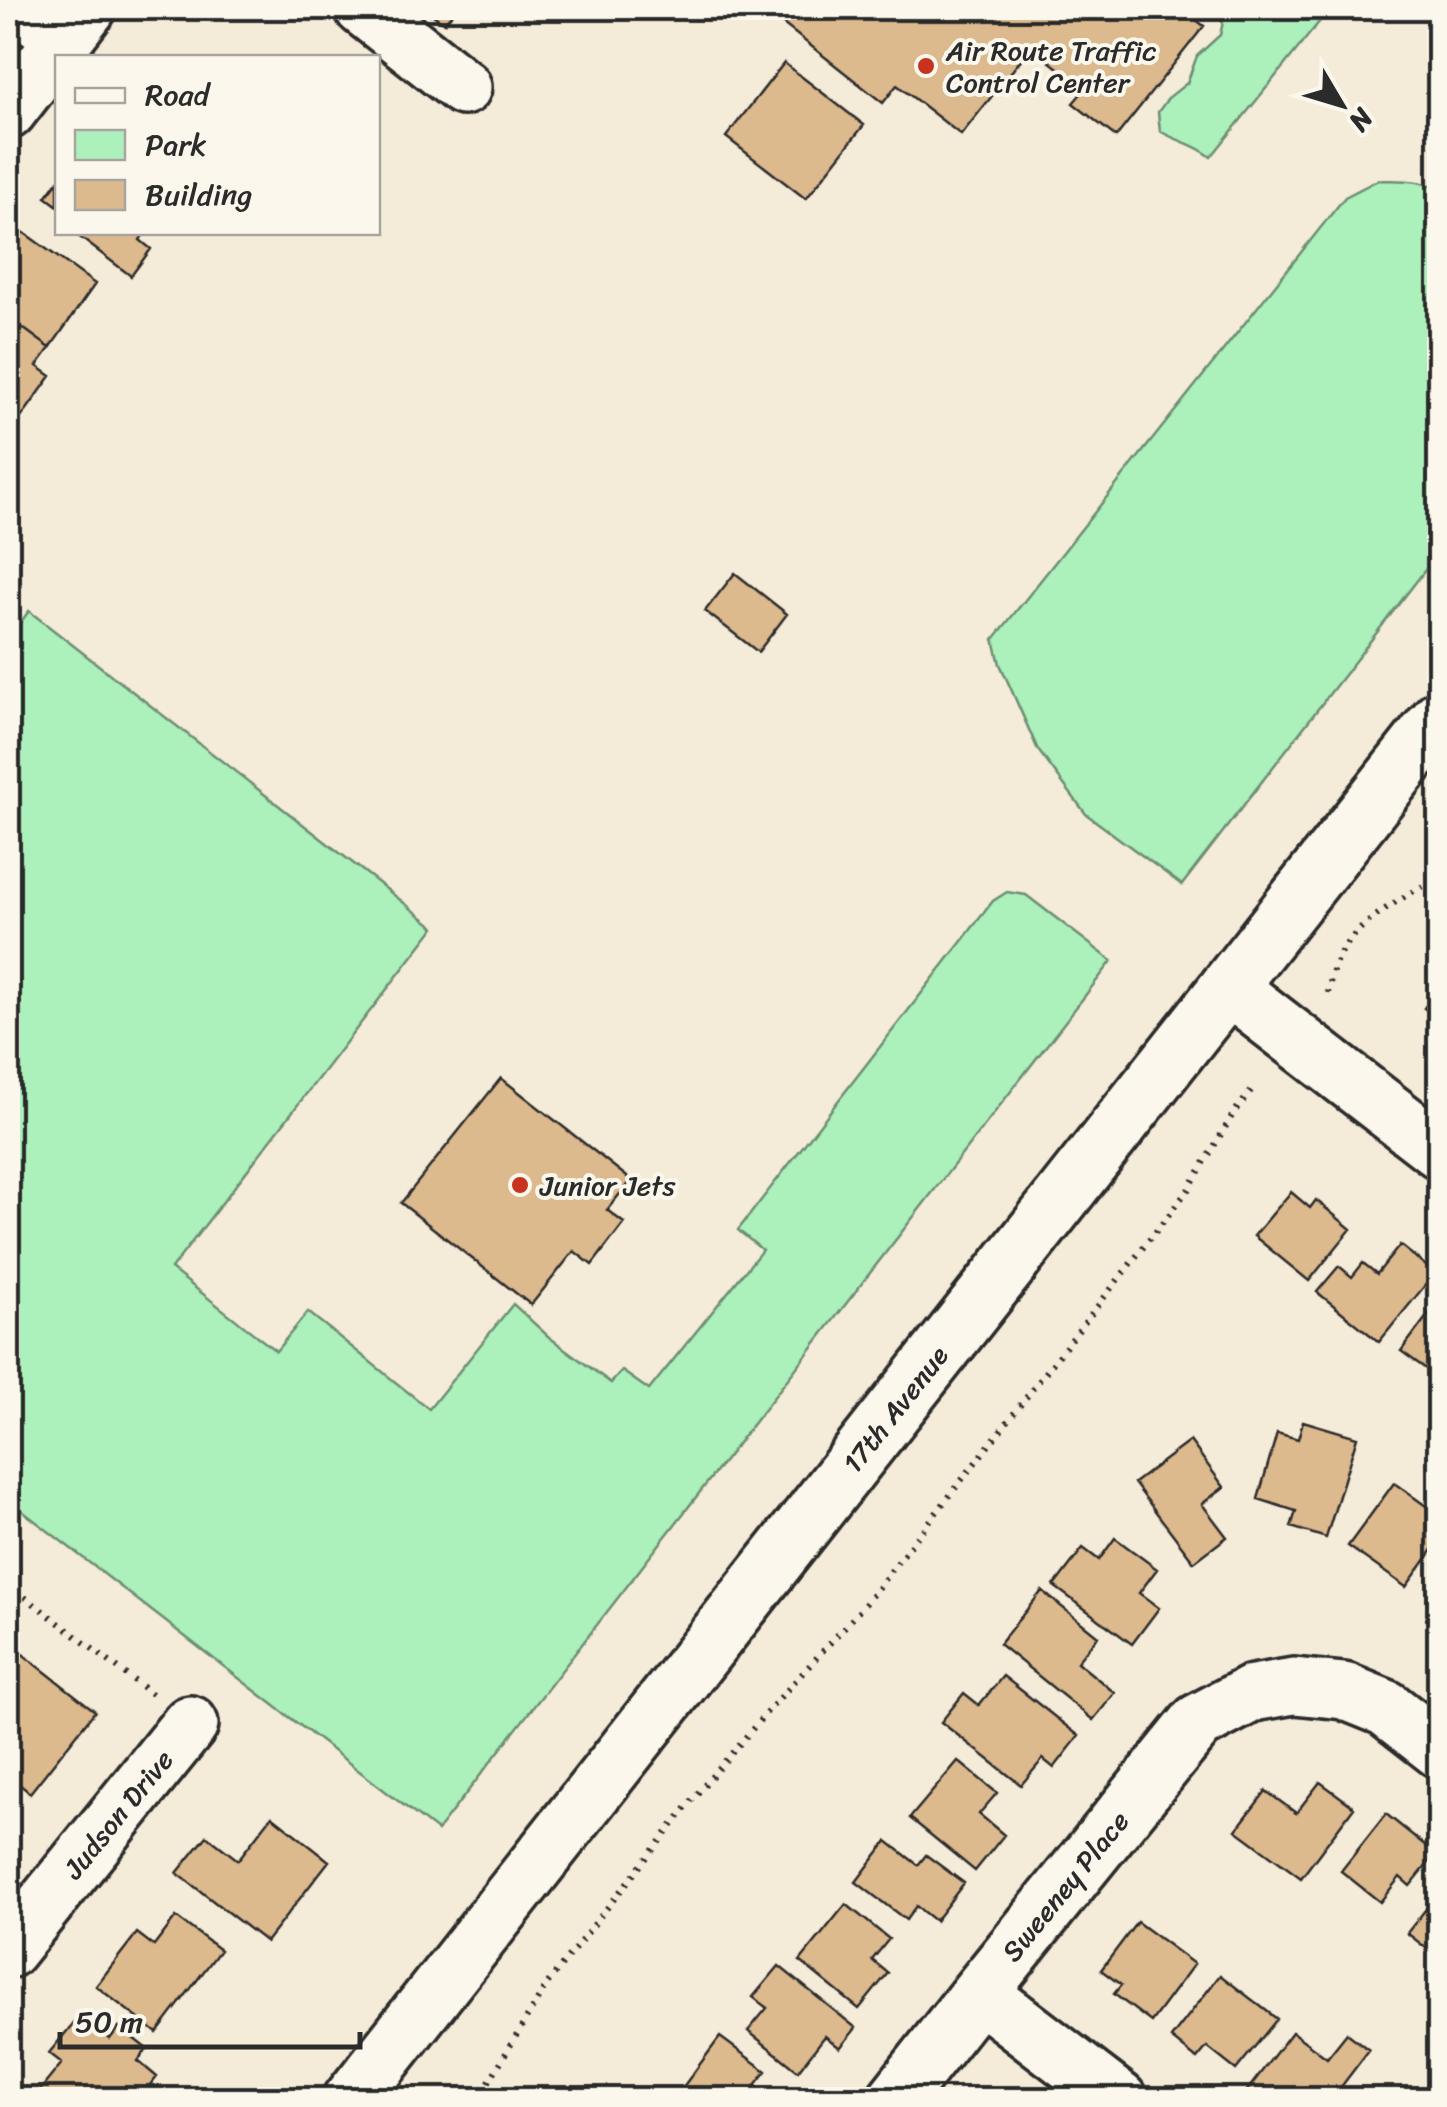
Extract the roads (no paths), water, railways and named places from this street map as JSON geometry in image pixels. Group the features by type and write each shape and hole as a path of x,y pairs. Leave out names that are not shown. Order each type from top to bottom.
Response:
{"main road":[{"path":"363,8 463,87"},
{"path":"8,112 59,18"},
{"name":"17th Avenue","path":"352,2100 1228,987 1434,736"},
{"path":"1228,987 1440,1152"},
{"name":"Sweeney Place","path":"896,2100 978,1992 1198,1722 1254,1692 1294,1686 1344,1691 1386,1708 1440,1750"},
{"name":"Judson Drive","path":"18,1915 190,1724"},
{"path":"978,1992 1119,2100"}],"place":[{"name":"Air Route Traffic Control Center","path":"926,66"},
{"name":"Junior Jets","path":"520,1185"}]}
